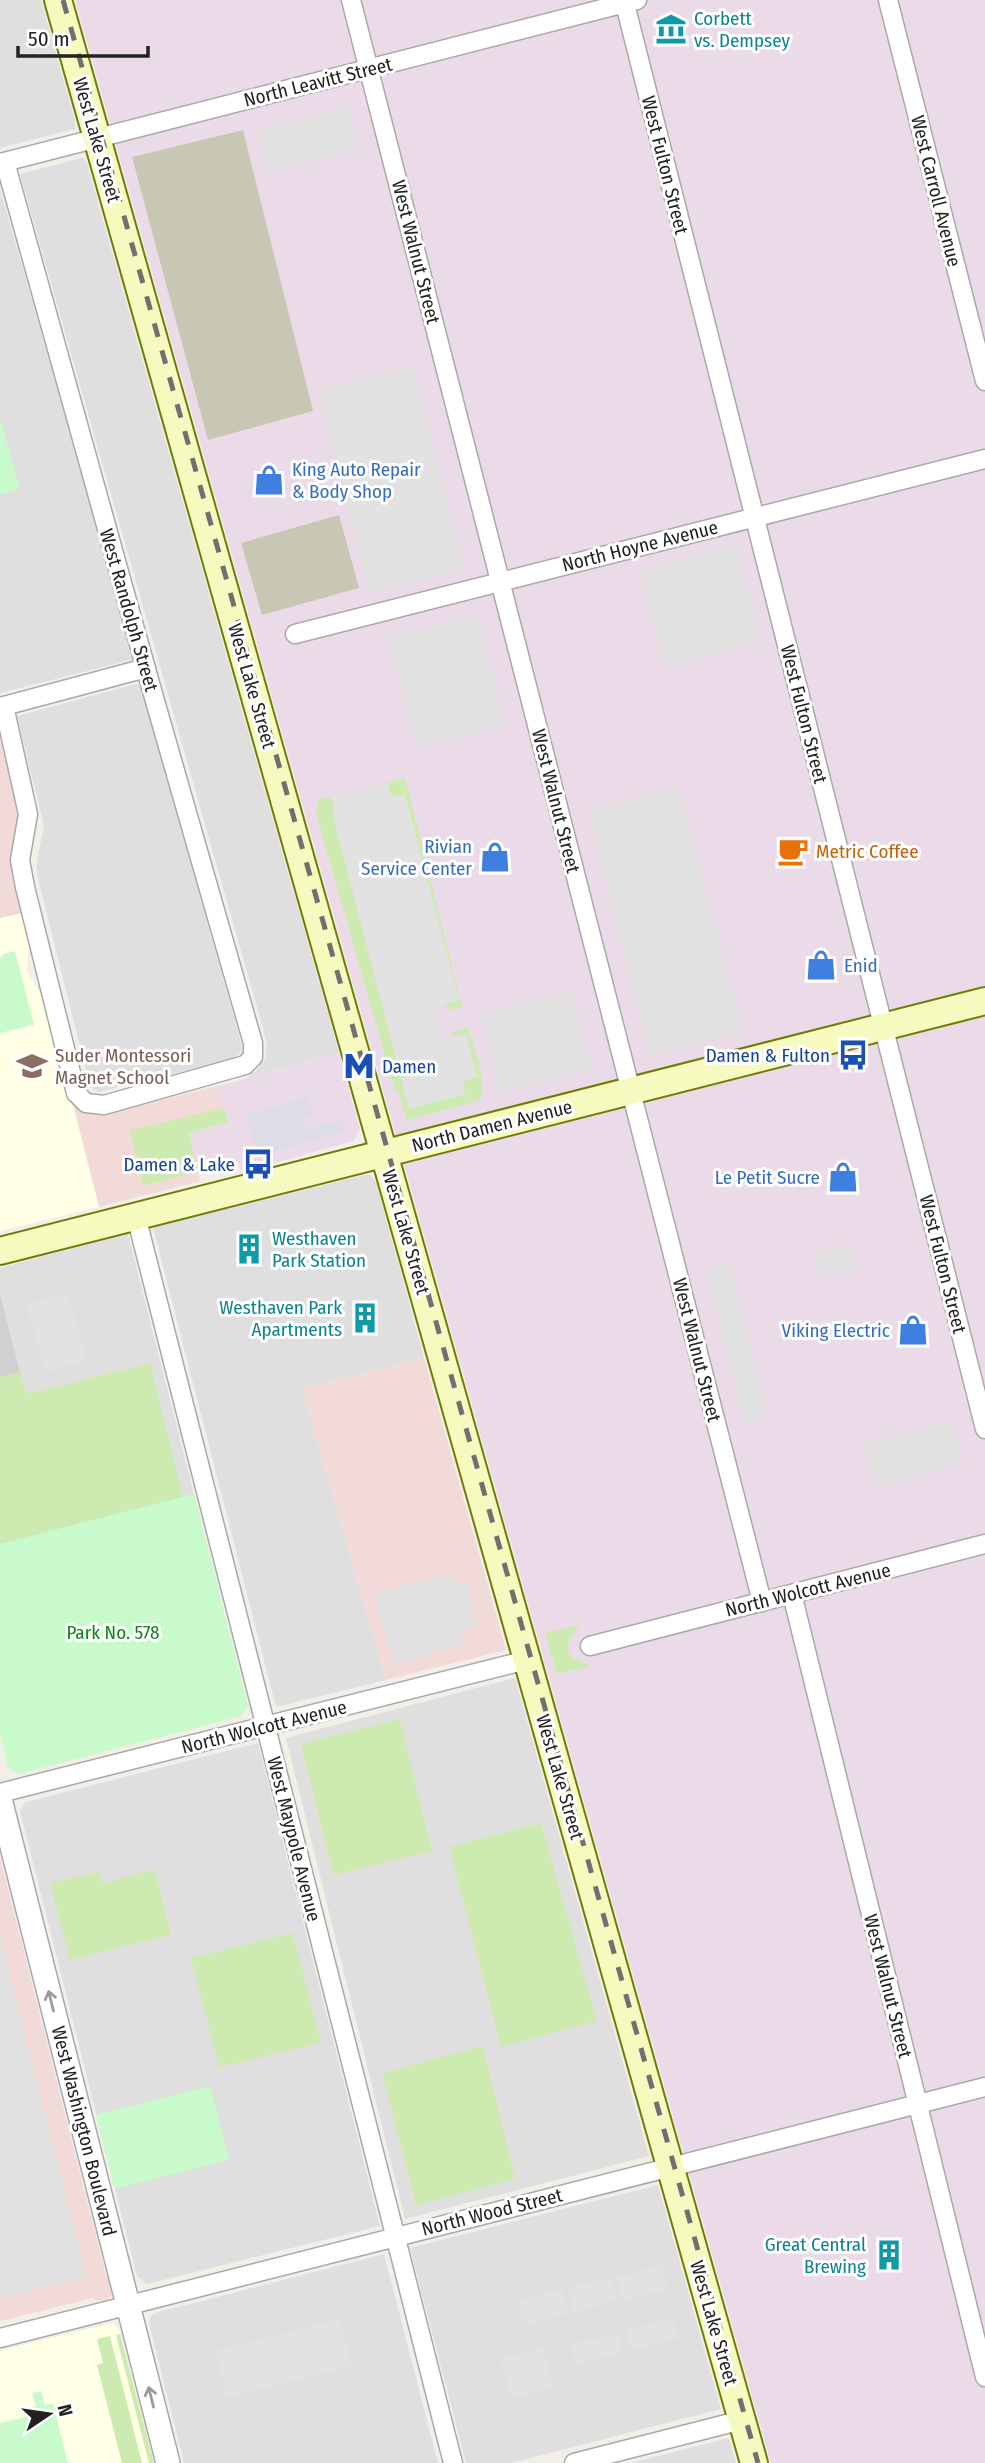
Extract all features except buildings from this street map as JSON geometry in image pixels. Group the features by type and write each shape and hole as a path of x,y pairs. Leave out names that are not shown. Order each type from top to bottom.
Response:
{"main road":[{"name":"West Lake Street","path":"58,0 754,2463"},
{"name":"North Damen Avenue","path":"0,1251 985,1001"}],"street":[{"name":"West Walnut Street","path":"351,0 761,1602"},
{"name":"West Carroll Avenue","path":"888,0 985,381"},
{"name":"North Leavitt Street","path":"3,162 628,1"},
{"name":"West Fulton Street","path":"628,1 985,1429"},
{"name":"West Randolph Street","path":"2,707 29,814 20,860 24,887 76,1093 86,1103 104,1105 246,1065 253,1057 253,1043 3,162"},
{"name":"North Hoyne Avenue","path":"295,634 985,459"},
{"path":"2,707 146,668"},
{"name":"West Maypole Avenue","path":"136,1216 453,2463"},
{"name":"North Wolcott Avenue","path":"590,1646 985,1544"},
{"name":"West Walnut Street","path":"792,1594 985,2377"},
{"name":"North Wolcott Avenue","path":"0,1793 527,1660"},
{"name":"West Washington Boulevard","path":"0,1799 168,2463"},
{"name":"North Wood Street","path":"0,2338 985,2087"},
{"path":"574,2463 742,2420"}],"shaded area":[{"path":"0,0 41,0 75,120 75,129 0,148"},
{"path":"75,0 985,0 985,2463 771,2463"},
{"path":"347,107 358,149 268,173 257,130"},
{"path":"243,130 313,411 208,440 132,157"},
{"path":"82,158 87,164 339,1053 247,1078 265,1059 267,1045 263,1028 20,174"},
{"path":"0,189 135,659 0,693"},
{"path":"413,366 464,569 369,593 318,390"},
{"path":"339,515 359,588 262,615 241,543"},
{"path":"736,544 761,642 664,667 640,570"},
{"path":"478,616 505,726 417,748 388,636"},
{"path":"140,683 242,1046 241,1052 233,1059 98,1092 90,1087 37,874 44,825 17,716"},
{"path":"0,738 20,818 24,913 0,918"},
{"path":"387,783 392,797 405,795 459,1000 436,1006 443,1039 466,1034 477,1077 463,1081 465,1094 409,1108 332,812 335,811 331,797"},
{"path":"679,786 742,1032 650,1056 587,810"},
{"name":"Suder Montessori Magnet School","path":"24,913 29,937 27,972 47,1007 99,1207 0,1231 0,918"},
{"path":"571,991 592,1069 501,1093 480,1014"},
{"path":"339,1053 360,1130 354,1141 241,1172 238,1162 198,1172 188,1133 228,1122 218,1086"},
{"path":"218,1086 228,1122 189,1133 200,1181 99,1207 72,1098 80,1107 104,1114"},
{"path":"308,1097 313,1115 301,1118 304,1130 342,1119 345,1131 251,1158 250,1155 256,1153 246,1114"},
{"path":"370,1175 376,1182 424,1358 302,1389 386,1680 276,1707 153,1227"},
{"path":"128,1234 194,1494 0,1544 0,1377 20,1372 0,1294 0,1268"},
{"path":"851,1243 857,1269 820,1278 814,1253"},
{"path":"729,1263 766,1410 753,1422 744,1424 706,1269"},
{"path":"68,1293 86,1360 45,1372 27,1304"},
{"path":"0,1294 20,1372 0,1377"},
{"path":"424,1358 506,1650 386,1680 302,1389"},
{"path":"952,1421 964,1463 878,1486 875,1472 870,1472 863,1444"},
{"path":"451,1574 454,1585 467,1582 477,1626 461,1631 463,1644 395,1665 374,1593"},
{"path":"515,1678 649,2156 405,2219 286,1738"},
{"path":"258,1743 380,2226 147,2284 137,2276 20,1811 26,1802"},
{"path":"0,1857 106,2276 113,2279 114,2292 108,2299 98,2301 92,2298 0,2321"},
{"path":"0,1936 86,2276 0,2298"},
{"path":"658,2185 721,2409 511,2463 466,2463 410,2248"},
{"path":"384,2254 438,2463 184,2463 149,2323 150,2317 155,2313"},
{"path":"661,2265 667,2289 623,2301 617,2277"},
{"path":"612,2276 618,2300 574,2312 568,2288"},
{"path":"562,2289 568,2313 524,2325 517,2301"},
{"path":"673,2318 678,2339 631,2350 626,2330"},
{"path":"340,2319 352,2366 227,2398 215,2351"},
{"path":"112,2323 119,2330 154,2463 0,2463 0,2351"},
{"path":"618,2333 623,2353 576,2364 571,2344"},
{"path":"543,2348 553,2388 511,2399 501,2359"},
{"path":"729,2438 736,2463 630,2463"}],"green space":[{"path":"0,418 20,489 0,494"},
{"path":"405,778 462,1007 447,1010 446,1004 459,1000 405,795 392,798 387,783"},
{"path":"331,797 335,811 332,812 409,1108 465,1094 463,1081 477,1077 466,1034 454,1037 451,1033 468,1027 481,1074 480,1100 408,1120 406,1118 398,1091 395,1091 316,813 318,800"},
{"path":"15,951 34,1025 0,1033 0,959 3,954"},
{"path":"224,1108 228,1122 189,1133 198,1172 143,1186 130,1130"},
{"path":"150,1363 183,1498 0,1544 0,1377 20,1372 27,1394"},
{"name":"Park No. 578","path":"194,1494 248,1706 241,1716 19,1774 12,1771 8,1767 0,1733 0,1544"},
{"path":"580,1624 568,1644 568,1649 574,1658 591,1666 557,1674 545,1633"},
{"path":"400,1719 432,1851 333,1875 301,1744"},
{"path":"541,1823 597,2021 501,2047 449,1847"},
{"path":"155,1869 171,1935 70,1960 50,1883 99,1872 102,1883"},
{"path":"293,1933 321,2043 219,2067 191,1958"},
{"path":"483,2046 515,2179 416,2205 382,2073"},
{"path":"210,2086 229,2160 115,2189 96,2115"},
{"path":"120,2334 154,2463 149,2463 116,2335"},
{"path":"110,2336 142,2463 122,2463 97,2365 103,2363 97,2339"},
{"path":"41,2391 45,2405 53,2403 68,2463 0,2463 0,2423 26,2417 24,2409 36,2406 32,2393"}],"railway":[{"path":"63,0 758,2463"}],"place":[{"name":"Corbett vs. Dempsey","path":"671,29"},
{"name":"King Auto Repair & Body Shop","path":"269,480"},
{"name":"Metric Coffee","path":"793,851"},
{"name":"Rivian Service Center","path":"495,857"},
{"name":"Enid","path":"821,965"},
{"name":"Damen & Fulton","path":"853,1055"},
{"name":"Suder Montessori Magnet School","path":"32,1066"},
{"name":"Damen","path":"359,1066"},
{"name":"Damen & Lake","path":"258,1164"},
{"name":"Le Petit Sucre","path":"843,1177"},
{"name":"Westhaven Park Station","path":"249,1249"},
{"name":"Westhaven Park Apartments","path":"365,1318"},
{"name":"Viking Electric","path":"913,1330"},
{"name":"Great Central Brewing","path":"889,2255"}]}
